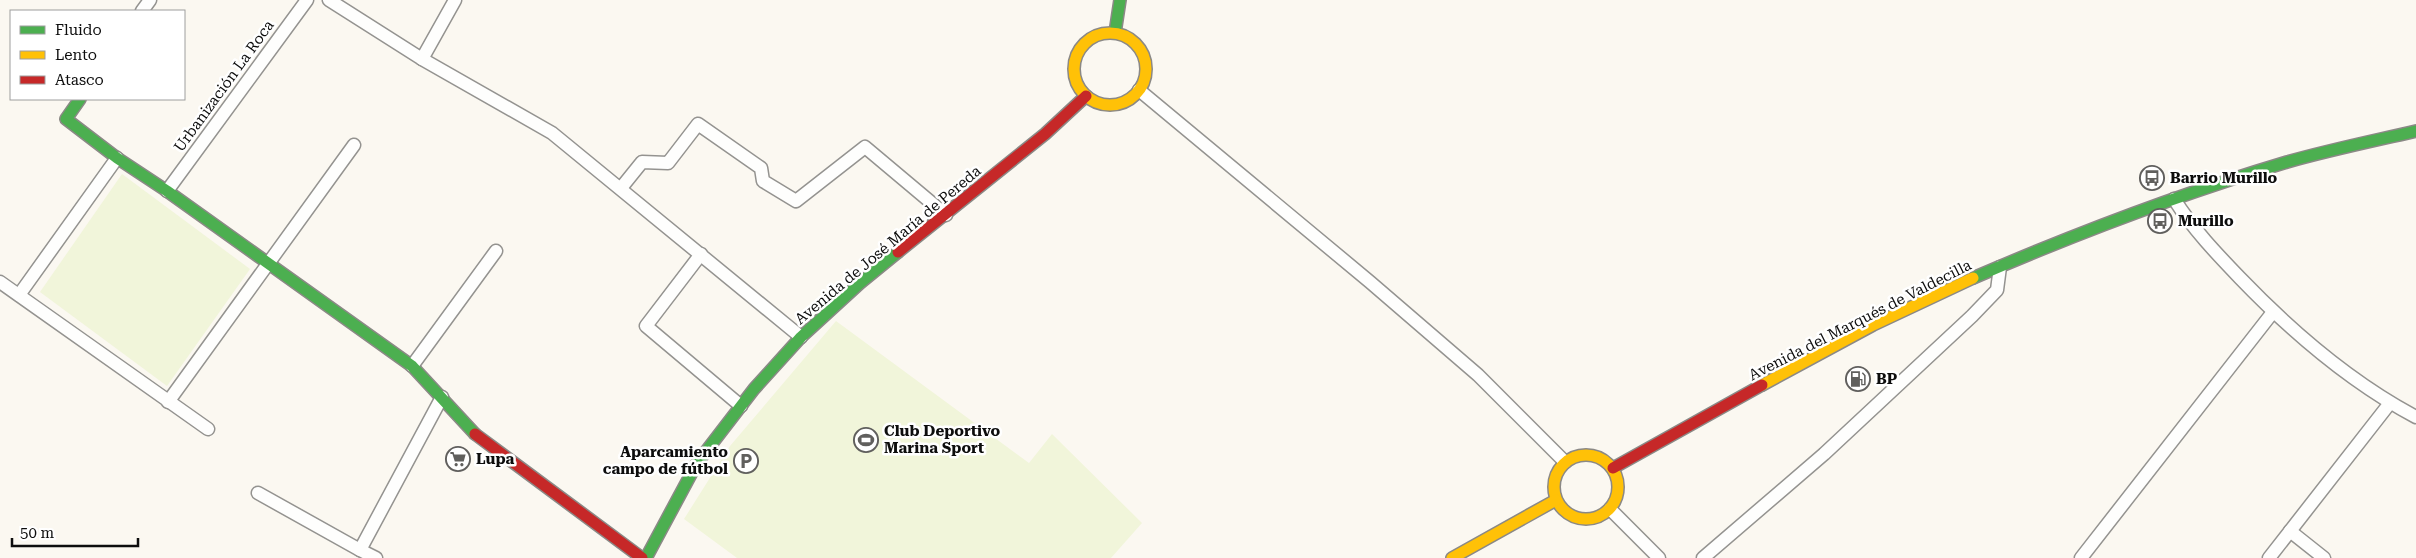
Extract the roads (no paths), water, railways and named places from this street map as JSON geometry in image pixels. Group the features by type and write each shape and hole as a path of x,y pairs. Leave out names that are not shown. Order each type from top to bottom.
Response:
{"street":[{"name":"Urbanización La Roca","path":"168,191 307,0"},
{"path":"329,0 422,59 552,133 801,337"},
{"path":"422,59 455,0"},
{"path":"1115,33 1120,0"},
{"path":"1104,33 1115,33 1132,40 1144,54 1146,66 1145,79 1140,90 1130,99 1119,104 1108,105 1096,102 1086,96 1078,87 1074,76 1077,53 1083,44 1093,36 1104,33"},
{"path":"1140,90 1478,375 1565,462"},
{"name":"Avenida de José María de Pereda","path":"644,558 697,463 741,406 801,337 860,283 1066,116 1086,96"},
{"path":"79,100 66,119 117,158 168,191 412,366 469,429 644,558"},
{"path":"621,188 642,162 668,163 698,124 761,168 763,181 796,202 865,148 946,215"},
{"name":"Avenida del Marqués de Valdecilla","path":"1613,468 1830,348 1921,302 2072,236 2174,199 2291,162 2416,131"},
{"path":"168,402 354,145"},
{"path":"19,295 117,158"},
{"path":"2174,199 2190,225 2273,312 2326,357 2390,403 2416,417"},
{"path":"412,366 496,251"},
{"path":"701,254 646,326 741,406"},
{"path":"1703,558 1824,454 1972,316 1996,290 2000,267"},
{"path":"0,282 208,429"},
{"path":"2081,558 2273,312"},
{"path":"360,550 442,397"},
{"path":"2269,558 2390,403"},
{"path":"1585,454 1596,456 1606,461 1613,468 1618,478 1619,489 1616,500 1610,509 1591,519 1580,519 1570,516 1562,509 1556,500 1554,480 1565,462 1574,456 1585,454"},
{"path":"258,494 376,558"},
{"path":"1452,558 1556,500"},
{"path":"1610,509 1659,558"},
{"path":"2290,531 2324,558"}],"place":[{"name":"Barrio Murillo","path":"2152,178"},
{"name":"Murillo","path":"2160,221"},
{"name":"BP","path":"1858,379"},
{"name":"Club Deportivo Marina Sport","path":"866,440"},
{"name":"Lupa","path":"458,459"},
{"name":"Aparcamiento campo de fútbol","path":"746,461"}]}
